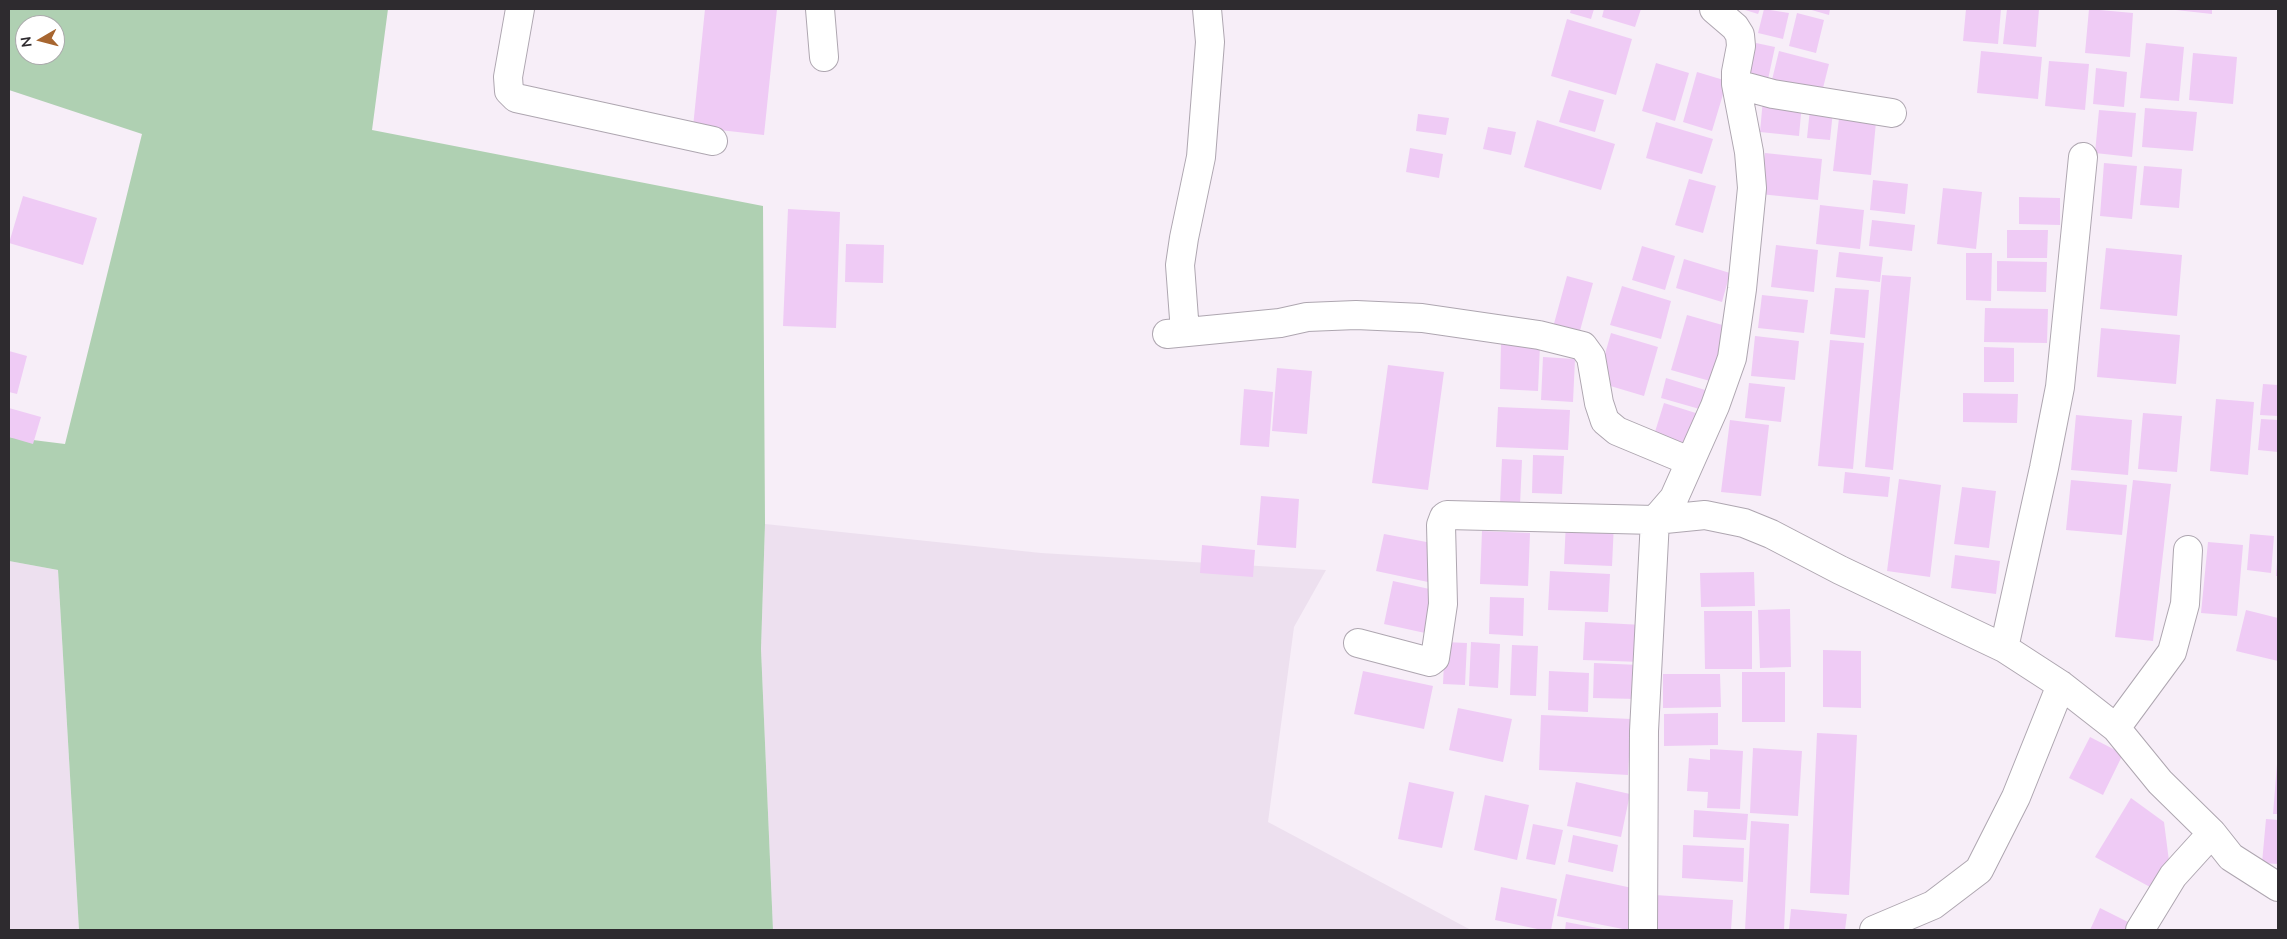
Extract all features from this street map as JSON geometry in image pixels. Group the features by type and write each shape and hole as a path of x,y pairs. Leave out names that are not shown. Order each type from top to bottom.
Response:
{"street":[{"path":"520,9 508,78 510,91 516,98 713,141"},
{"path":"820,9 824,57"},
{"path":"1207,9 1210,42 1201,157 1180,265 1176,333 1280,323 1308,317 1356,316 1422,318 1539,335 1582,346 1591,357 1599,403 1605,421 1617,431 1689,461"},
{"path":"1643,930 1644,731 1655,520 1674,498 1715,406 1732,358 1741,298 1751,178 1736,84 1736,67 1741,46 1740,35 1735,27 1714,9"},
{"path":"1736,84 1773,94 1892,113"},
{"path":"2004,648 2058,396 2082,157"},
{"path":"1358,643 1430,662 1435,658 1443,604 1441,525 1444,517 1448,515 1655,520 1705,515 1744,523 1771,534 1840,570 2004,648 2061,685 2116,728 2160,782 2212,833 2232,857 2278,887"},
{"path":"2116,728 2172,652 2186,604 2188,550"},
{"path":"1874,930 1933,904 1979,870 2016,797 2061,685"},
{"path":"2140,930 2173,876 2212,833"}],"shaded area":[{"path":"765,524 1041,553 1326,570 1294,627 1268,822 1471,930 773,930 761,649"},
{"path":"9,561 58,570 79,930 9,930"}],"green space":[{"path":"9,9 388,9 372,130 763,206 765,524 761,649 773,930 79,930 58,570 9,561 9,437 65,444 142,134 9,90"}],"building":[{"path":"705,9 777,9 764,135 693,127"},
{"path":"1571,9 1594,9 1591,19 1570,13"},
{"path":"1604,9 1641,9 1635,27 1602,17"},
{"path":"1742,9 1760,9 1758,14"},
{"path":"1764,9 1789,13 1783,39 1758,33"},
{"path":"1808,9 1830,9 1829,15"},
{"path":"1966,9 2001,9 1998,44 1963,41"},
{"path":"2007,9 2039,9 2036,47 2003,44"},
{"path":"2089,9 2133,13 2130,57 2085,53"},
{"path":"2167,9 2212,9 2212,14"},
{"path":"1797,13 1824,20 1816,53 1789,46"},
{"path":"1567,19 1632,39 1616,95 1551,76"},
{"path":"1756,43 1775,47 1767,84 1747,79"},
{"path":"2146,43 2184,47 2179,101 2140,98"},
{"path":"1779,51 1829,64 1821,96 1771,84"},
{"path":"1981,51 2042,57 2038,99 1977,93"},
{"path":"2193,53 2237,57 2233,104 2189,100"},
{"path":"2049,61 2089,64 2085,110 2045,106"},
{"path":"1656,63 1689,73 1675,121 1642,111"},
{"path":"2096,68 2127,72 2124,107 2093,104"},
{"path":"1697,72 1727,81 1712,131 1683,122"},
{"path":"1569,90 1604,100 1595,132 1559,122"},
{"path":"1763,99 1802,103 1799,136 1760,132"},
{"path":"2145,108 2197,112 2193,151 2142,147"},
{"path":"1810,109 1833,111 1830,140 1807,138"},
{"path":"2099,110 2136,113 2132,157 2095,153"},
{"path":"1418,114 1449,118 1446,135 1416,131"},
{"path":"1839,118 1876,122 1871,175 1833,171"},
{"path":"1537,120 1615,144 1601,190 1524,167"},
{"path":"1656,122 1713,139 1702,174 1646,158"},
{"path":"1488,127 1516,132 1511,155 1483,149"},
{"path":"1410,148 1443,154 1439,178 1406,172"},
{"path":"1765,153 1822,159 1818,200 1760,194"},
{"path":"2104,163 2137,166 2132,219 2100,216"},
{"path":"2144,166 2182,169 2179,208 2140,205"},
{"path":"1689,179 1716,186 1703,233 1675,225"},
{"path":"1873,180 1908,184 1905,214 1870,210"},
{"path":"1943,188 1982,192 1976,249 1937,244"},
{"path":"23,196 97,218 83,265 9,243"},
{"path":"2019,197 2060,198 2060,225 2019,224"},
{"path":"1820,205 1864,210 1860,249 1816,244"},
{"path":"788,209 840,212 836,328 783,326"},
{"path":"1872,220 1915,225 1912,251 1869,246"},
{"path":"2007,230 2048,230 2047,258 2007,258"},
{"path":"846,244 884,245 883,283 845,282"},
{"path":"1776,245 1818,250 1814,292 1771,287"},
{"path":"1642,246 1675,256 1665,290 1632,280"},
{"path":"2106,248 2182,255 2177,316 2100,309"},
{"path":"1839,252 1883,257 1880,282 1836,277"},
{"path":"1966,253 1992,253 1991,301 1966,300"},
{"path":"1684,259 1730,273 1722,302 1676,288"},
{"path":"1997,261 2047,262 2046,292 1997,291"},
{"path":"1882,275 1911,277 1893,470 1865,467"},
{"path":"1567,276 1593,283 1578,338 1552,331"},
{"path":"1622,286 1671,301 1661,339 1610,325"},
{"path":"1835,288 1869,290 1865,338 1830,334"},
{"path":"1762,295 1808,300 1804,333 1758,328"},
{"path":"1985,308 2048,309 2047,343 1984,342"},
{"path":"1687,315 1733,328 1717,383 1671,370"},
{"path":"2101,328 2180,335 2176,384 2097,377"},
{"path":"1611,333 1658,347 1644,396 1597,382"},
{"path":"1755,336 1799,341 1795,380 1751,376"},
{"path":"1830,340 1864,343 1853,469 1818,466"},
{"path":"1501,344 1540,345 1538,391 1500,389"},
{"path":"1984,347 2014,348 2014,382 1984,382"},
{"path":"9,351 27,356 17,394 9,392"},
{"path":"1543,357 1575,359 1573,402 1541,400"},
{"path":"1388,365 1444,372 1428,490 1372,483"},
{"path":"1277,368 1312,371 1307,434 1272,431"},
{"path":"1666,378 1715,393 1710,412 1661,398"},
{"path":"1749,383 1785,387 1781,422 1745,418"},
{"path":"2263,384 2278,385 2278,416 2260,415"},
{"path":"1244,389 1273,392 1269,447 1240,445"},
{"path":"1963,393 2018,394 2017,423 1963,422"},
{"path":"2216,399 2254,402 2248,475 2210,471"},
{"path":"1664,403 1702,415 1692,446 1654,435"},
{"path":"1498,407 1570,410 1568,450 1496,447"},
{"path":"9,408 41,417 33,444 9,437"},
{"path":"2143,413 2182,416 2177,472 2138,469"},
{"path":"2076,415 2132,420 2128,475 2071,470"},
{"path":"2261,419 2278,420 2278,452 2258,450"},
{"path":"1730,420 1769,425 1761,496 1721,492"},
{"path":"1533,455 1564,456 1562,494 1532,493"},
{"path":"1502,459 1522,460 1520,505 1500,504"},
{"path":"1845,472 1890,477 1888,497 1843,493"},
{"path":"1899,479 1941,485 1930,577 1887,571"},
{"path":"2071,480 2127,485 2122,535 2066,530"},
{"path":"2133,480 2171,484 2153,641 2115,637"},
{"path":"1962,487 1996,491 1989,548 1954,544"},
{"path":"1261,496 1299,499 1296,548 1257,545"},
{"path":"1566,521 1614,523 1612,566 1564,564"},
{"path":"1482,531 1530,533 1528,586 1480,584"},
{"path":"1384,534 1437,544 1428,582 1376,571"},
{"path":"2250,534 2274,536 2271,573 2247,570"},
{"path":"2208,542 2243,545 2237,616 2201,613"},
{"path":"1202,545 1255,550 1253,577 1200,573"},
{"path":"1955,555 2000,561 1996,594 1951,588"},
{"path":"2277,562 2278,576 2276,576"},
{"path":"1550,571 1610,574 1608,612 1548,610"},
{"path":"1754,572 1755,606 1701,607 1700,573"},
{"path":"1393,581 1434,590 1425,633 1384,624"},
{"path":"1490,597 1524,598 1523,636 1489,634"},
{"path":"1790,609 1791,667 1760,668 1758,610"},
{"path":"2246,610 2278,618 2278,661 2236,651"},
{"path":"1704,611 1752,611 1752,669 1705,669"},
{"path":"1585,622 1643,625 1641,662 1583,660"},
{"path":"1445,642 1467,643 1465,685 1443,684"},
{"path":"1471,642 1500,644 1498,688 1469,686"},
{"path":"1512,645 1538,646 1536,696 1510,695"},
{"path":"1823,650 1861,651 1861,708 1823,707"},
{"path":"1594,663 1639,665 1637,699 1593,698"},
{"path":"1363,671 1433,686 1424,729 1354,714"},
{"path":"1549,671 1589,673 1588,712 1548,710"},
{"path":"1742,672 1785,672 1785,722 1742,722"},
{"path":"1663,674 1720,674 1721,707 1663,708"},
{"path":"1458,708 1512,719 1503,762 1449,750"},
{"path":"1718,713 1718,745 1664,746 1664,714"},
{"path":"1541,715 1631,719 1628,775 1539,770"},
{"path":"1817,733 1857,735 1849,895 1810,893"},
{"path":"2090,737 2123,754 2103,795 2069,778"},
{"path":"1753,748 1802,751 1798,816 1750,813"},
{"path":"1710,749 1743,751 1740,809 1707,808 1708,792 1687,791 1689,758 1710,760"},
{"path":"2277,764 2278,814 2273,814"},
{"path":"1409,782 1454,792 1442,848 1398,839"},
{"path":"1576,782 1630,794 1621,837 1567,826"},
{"path":"1485,795 1529,805 1517,860 1474,850"},
{"path":"2131,798 2164,822 2169,861 2150,887 2095,857"},
{"path":"1694,810 1748,814 1746,840 1693,837"},
{"path":"2266,819 2278,820 2278,864 2262,863"},
{"path":"1751,821 1789,824 1784,930 1745,930"},
{"path":"1533,824 1563,830 1555,865 1526,859"},
{"path":"1573,835 1618,845 1613,872 1568,862"},
{"path":"1683,845 1744,848 1743,882 1682,878"},
{"path":"1566,874 1637,889 1628,930 1557,916"},
{"path":"1501,887 1557,899 1551,930 1542,930 1495,920"},
{"path":"1655,895 1733,900 1731,930 1653,930"},
{"path":"2100,908 2130,923 2127,930 2090,930"},
{"path":"1791,909 1847,914 1845,930 1789,930"},
{"path":"1566,922 1603,929 1565,930"}]}
